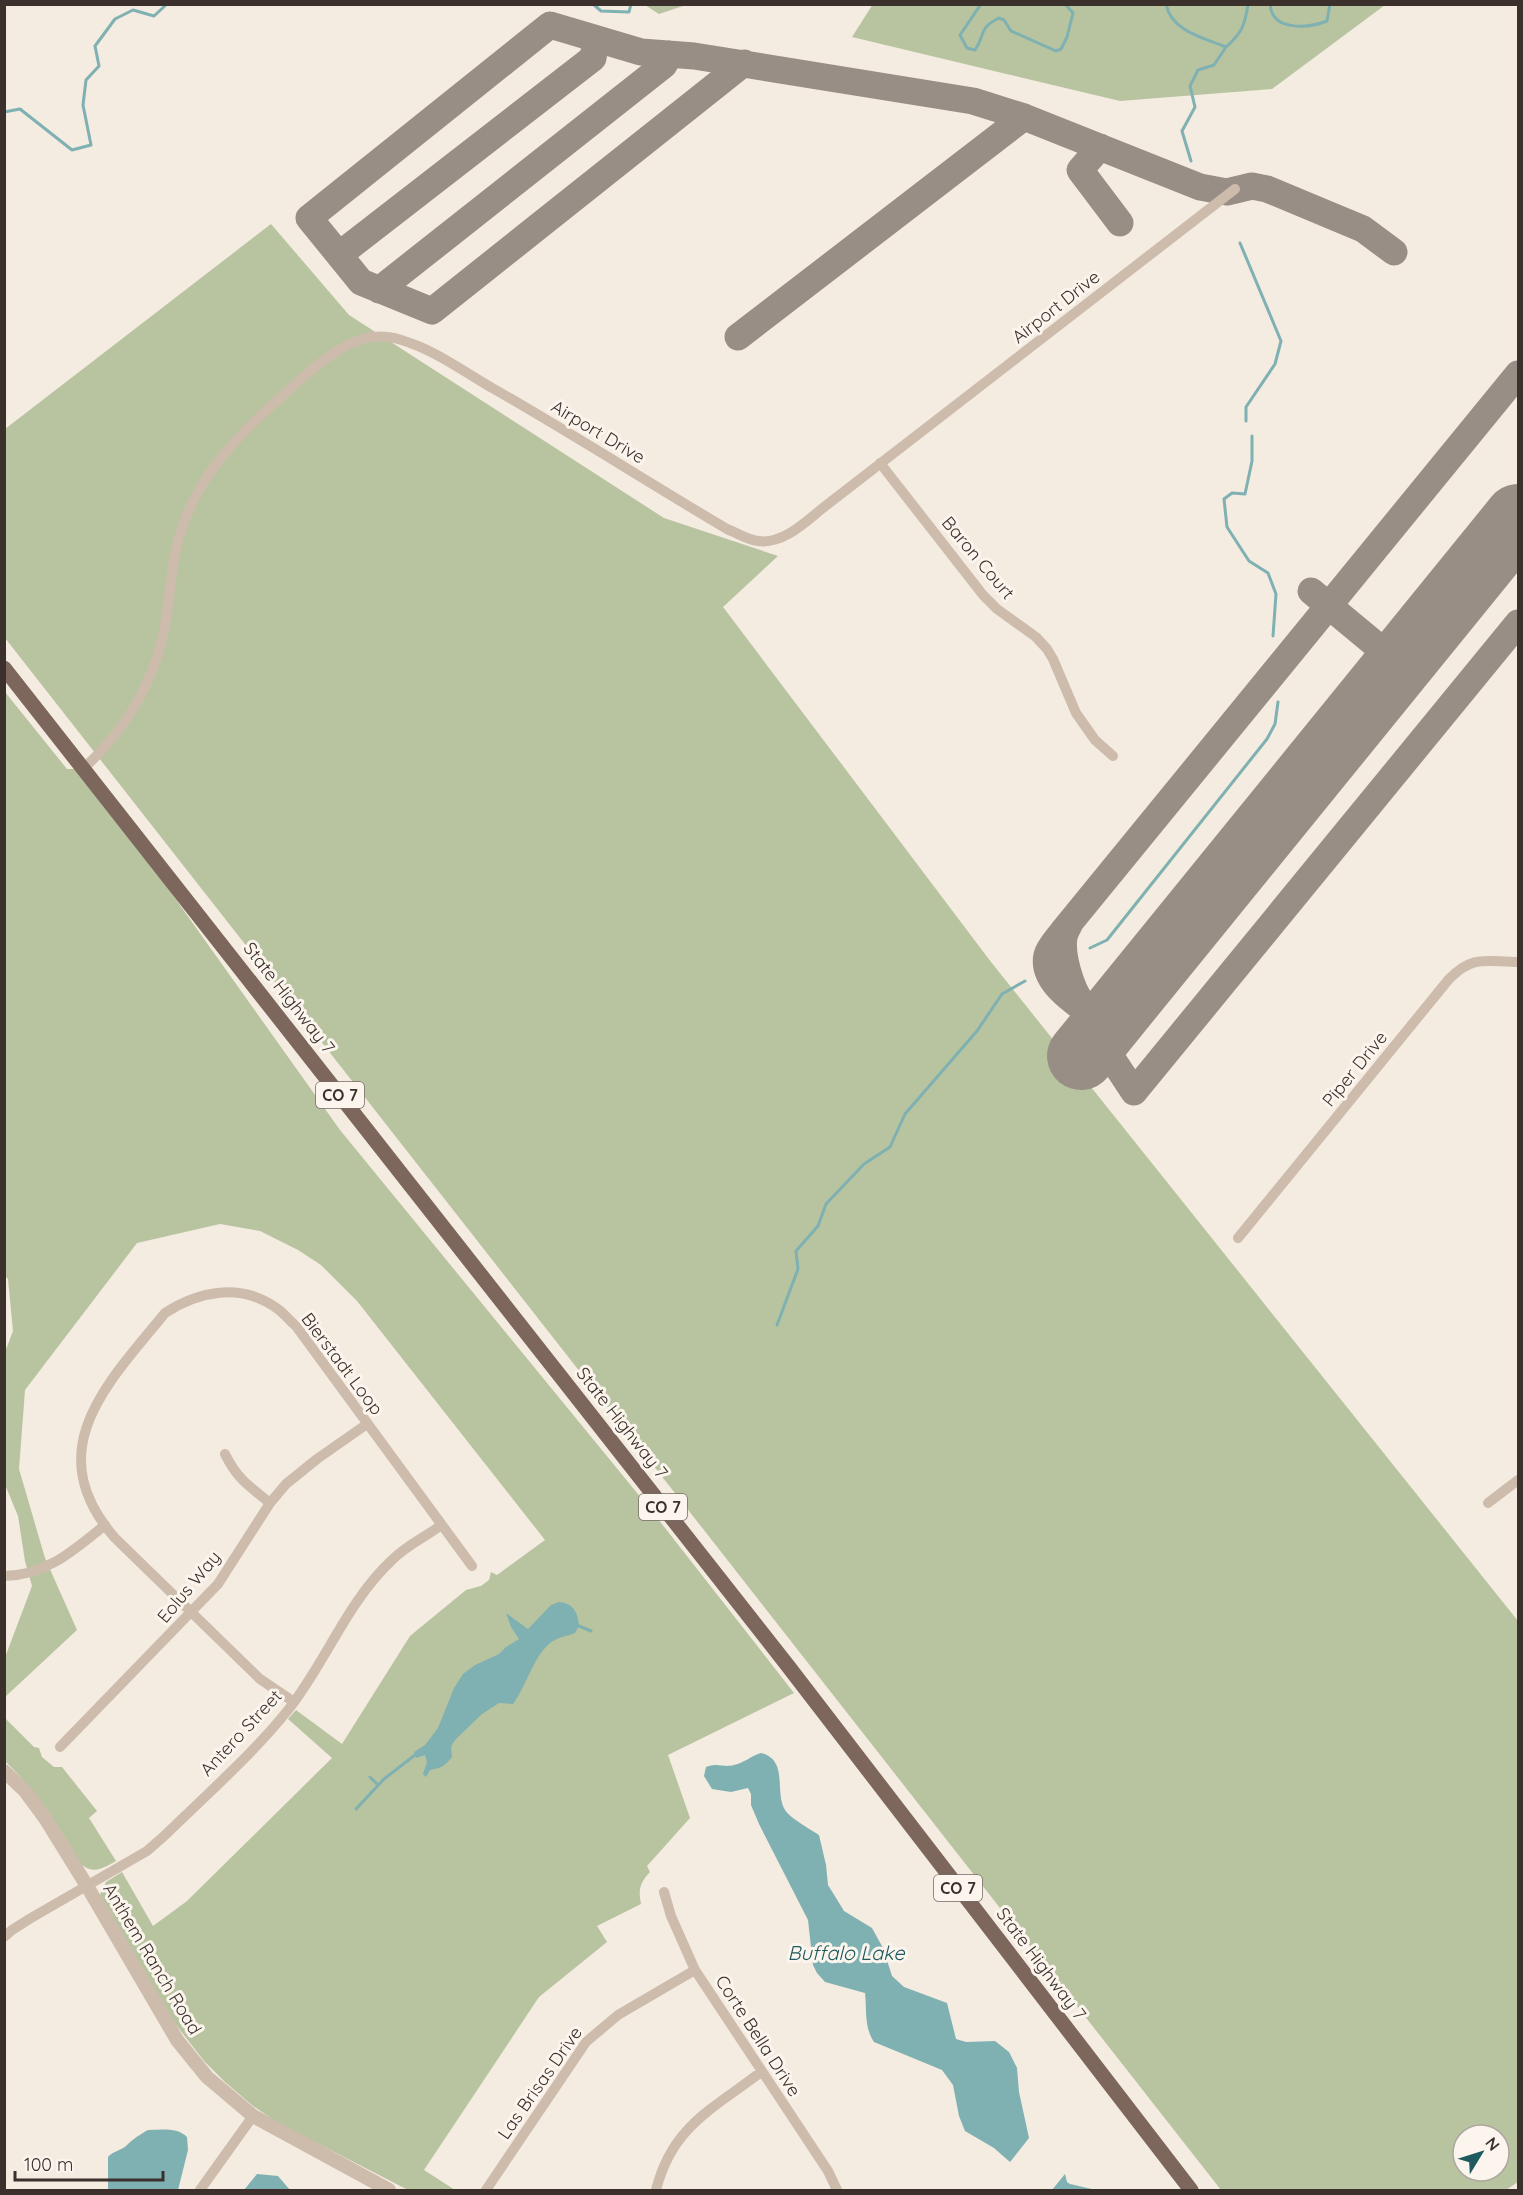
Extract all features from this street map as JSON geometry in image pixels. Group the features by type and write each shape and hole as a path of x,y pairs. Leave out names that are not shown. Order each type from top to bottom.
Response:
{"main road":[{"name":"CO 7","path":"4,668 83,769"},
{"name":"State Highway 7","path":"83,769 781,1656 1191,2190"}],"street":[{"name":"Airport Drive","path":"83,769 118,733 150,674 162,636 171,571 180,534 186,516 207,475 232,444 286,392 319,365 351,344 370,337 394,337 418,346 550,422 727,529 758,541 771,540 787,535 1234,189"},
{"name":"Baron Court","path":"880,463 983,595 997,609 1036,637 1047,649 1076,712 1095,740 1113,756"},
{"name":"Piper Drive","path":"1238,1238 1449,979 1465,965 1476,962 1518,962"},
{"name":"Bierstadt Loop","path":"294,1702 260,1679 192,1613 105,1525 88,1495 82,1466 84,1435 95,1402 165,1313 181,1303 220,1291 254,1297 276,1308 296,1326 440,1526 472,1566"},
{"name":"Eolus Way","path":"60,1747 218,1584 270,1503 286,1484 367,1424"},
{"path":"225,1454 240,1479 270,1503"},
{"path":"1488,1503 1518,1480"},
{"path":"4,1576 31,1574 54,1564 105,1525"},
{"name":"Antero Street","path":"7,1930 147,1851 164,1837 270,1731 294,1702 378,1573 394,1558 440,1526"},
{"name":"Anthem Ranch Road","path":"4,1771 25,1791 45,1818 177,2040 207,2077 253,2116 346,2169 389,2190"},
{"name":"Corte Bella Drive","path":"664,1892 671,1916 695,1970 824,2165 837,2190"},
{"name":"Las Brisas Drive","path":"486,2190 586,2042 618,2015 695,1970"},
{"path":"656,2190 670,2154 687,2129 702,2114 761,2072"},
{"path":"200,2190 253,2116"}],"green space":[{"path":"873,4 1385,5 1272,89 1120,101 852,37"},
{"path":"645,5 686,5 659,14"},
{"path":"271,224 349,315 664,518 778,556 723,607 991,962 1518,1621 1518,2182 1506,2190 1221,2190 5,638 5,429"},
{"path":"5,692 67,769 83,769 340,1130 651,1510 794,1693 668,1755 690,1818 647,1866 650,1872 641,1886 641,1904 597,1926 607,1942 539,1997 424,2170 455,2190 408,2190 280,2124 253,2106 204,2061 173,2021 100,1895 106,1882 122,1872 153,1926 187,1901 332,1758 288,1719 296,1710 342,1744 410,1636 466,1590 481,1586 489,1580 491,1572 497,1575 545,1540 357,1301 321,1265 298,1250 260,1231 220,1224 137,1243 25,1390 19,1469 45,1558 77,1630 5,1697 4,1660 32,1586 25,1561 18,1516 4,1482 5,1352 13,1331 8,1279 4,1275"},
{"path":"4,1717 34,1747 39,1748 42,1757 54,1767 62,1767 97,1811 89,1818 116,1861 94,1870 81,1864 47,1810 28,1785 5,1761"}],"water":[{"path":"559,1602 568,1604 576,1613 579,1626 575,1633 546,1646 513,1704 499,1703 482,1714 455,1740 451,1747 452,1757 442,1766 430,1770 426,1777 423,1774 427,1762 425,1755 416,1758 414,1752 425,1745 438,1728 454,1688 463,1674 475,1665 499,1654 519,1639 506,1613 528,1629 551,1605"},
{"name":"Buffalo Lake","path":"761,1753 770,1757 778,1769 785,1810 819,1835 828,1885 844,1911 872,1928 883,1948 892,1976 904,1987 947,2003 956,2039 966,2042 995,2041 1009,2052 1017,2068 1019,2092 1029,2138 1010,2162 994,2148 965,2131 959,2116 953,2085 942,2070 874,2042 867,2025 865,1993 825,1982 817,1973 813,1965 808,1920 759,1824 751,1805 751,1794 748,1788 731,1792 712,1789 704,1776 706,1767 734,1765"},
{"path":"148,2130 174,2130 187,2137 188,2150 178,2190 108,2190 108,2157"},
{"path":"257,2174 278,2176 290,2190 244,2190"},
{"path":"1065,2174 1070,2184 1096,2190 1052,2190"}],"waterway":[{"path":"4,112 20,109 72,150 91,145 83,105 86,80 99,66 95,46 115,19 133,10 154,16 167,4"},
{"path":"593,4 601,11 629,12 631,4"},
{"path":"981,4 960,35 967,48 975,50 985,29 999,18 1004,20 1011,31 1056,51 1061,49 1067,37 1073,13 1065,4"},
{"path":"1166,4 1174,21 1181,27 1199,37 1226,47 1242,28 1248,4"},
{"path":"1270,4 1272,13 1277,19 1292,26 1327,21 1330,4"},
{"path":"1191,161 1182,131 1195,107 1190,86 1198,70 1214,65 1226,47"},
{"path":"1240,243 1281,341 1275,364 1246,407 1246,421"},
{"path":"1252,436 1252,461 1245,494 1232,493 1224,499 1227,527 1249,561 1268,573 1276,594 1273,636"},
{"path":"1090,948 1107,940 1267,739 1275,724 1278,702"},
{"path":"777,1325 798,1269 796,1251 818,1226 826,1204 864,1164 890,1147 905,1114 977,1031 1002,994 1025,981"},
{"path":"579,1626 591,1631"},
{"path":"356,1809 384,1779 415,1755"},
{"path":"370,1777 378,1785"}],"taxiway":[{"path":"744,63 432,311 361,282 309,218 550,25 641,52 694,56 973,101 1024,117 1200,187 1227,192 1252,186 1267,189 1363,229 1394,252"},
{"path":"339,255 593,58 596,39"},
{"path":"379,290 664,65 669,54"},
{"path":"738,337 1024,117"},
{"path":"1100,147 1080,170 1120,223"},
{"path":"1106,1025 1076,1004 1057,986 1047,966 1047,955 1050,949 1518,374"},
{"path":"1311,591 1399,664"},
{"path":"1097,1036 1134,1092 1518,623"},
{"path":"1070,923 1063,944 1065,962 1082,1003"}],"runway":[{"path":"1081,1056 1518,518"}]}
